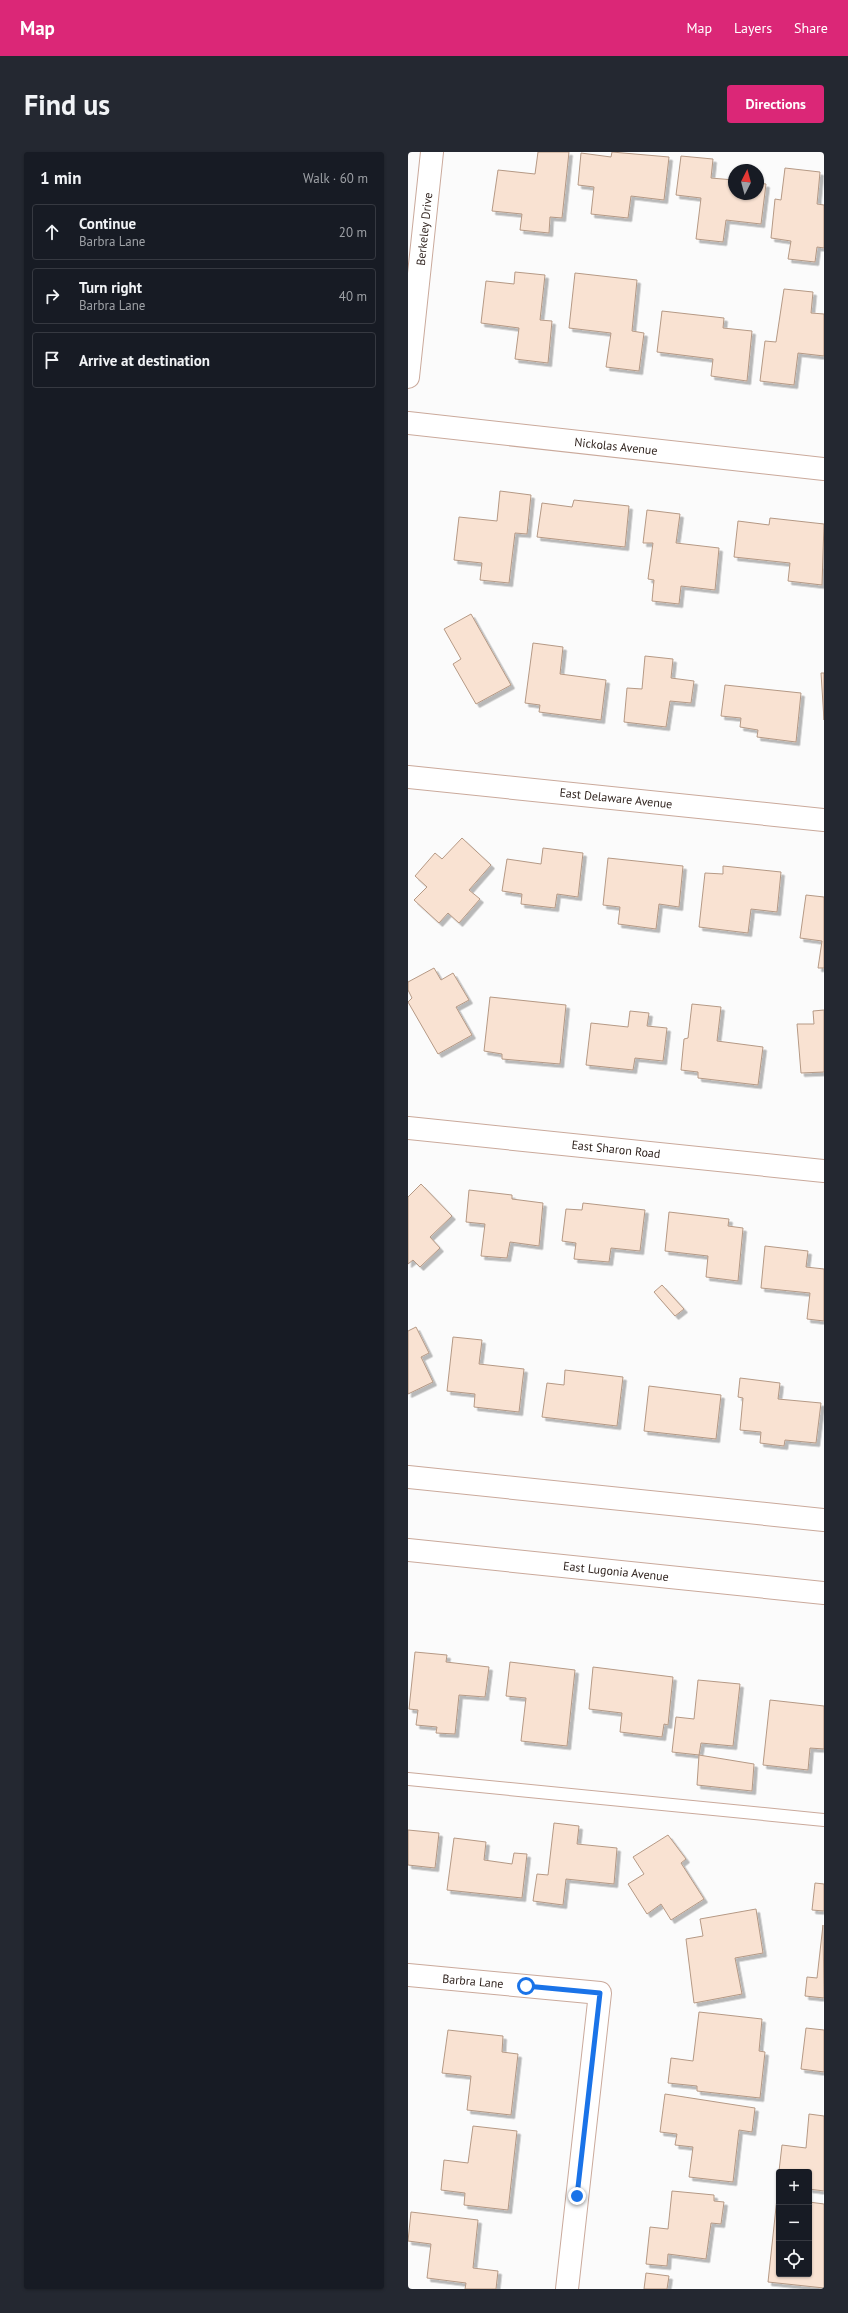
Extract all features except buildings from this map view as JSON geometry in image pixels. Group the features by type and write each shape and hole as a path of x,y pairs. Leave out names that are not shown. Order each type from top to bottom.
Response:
{"street":[{"name":"Berkeley Drive","path":"408,377 432,152"},
{"name":"Nickolas Avenue","path":"408,423 824,469"},
{"name":"East Delaware Avenue","path":"408,777 824,820"},
{"name":"East Sharon Road","path":"408,1128 824,1171"},
{"path":"408,1477 824,1520"},
{"name":"East Lugonia Avenue","path":"408,1550 824,1592"},
{"name":"Barbra Lane","path":"408,1975 600,1993 567,2289"}],"lane":[{"path":"408,1779 824,1820"}],"route":[{"path":"526,1986 600,1993 577,2196"}]}
